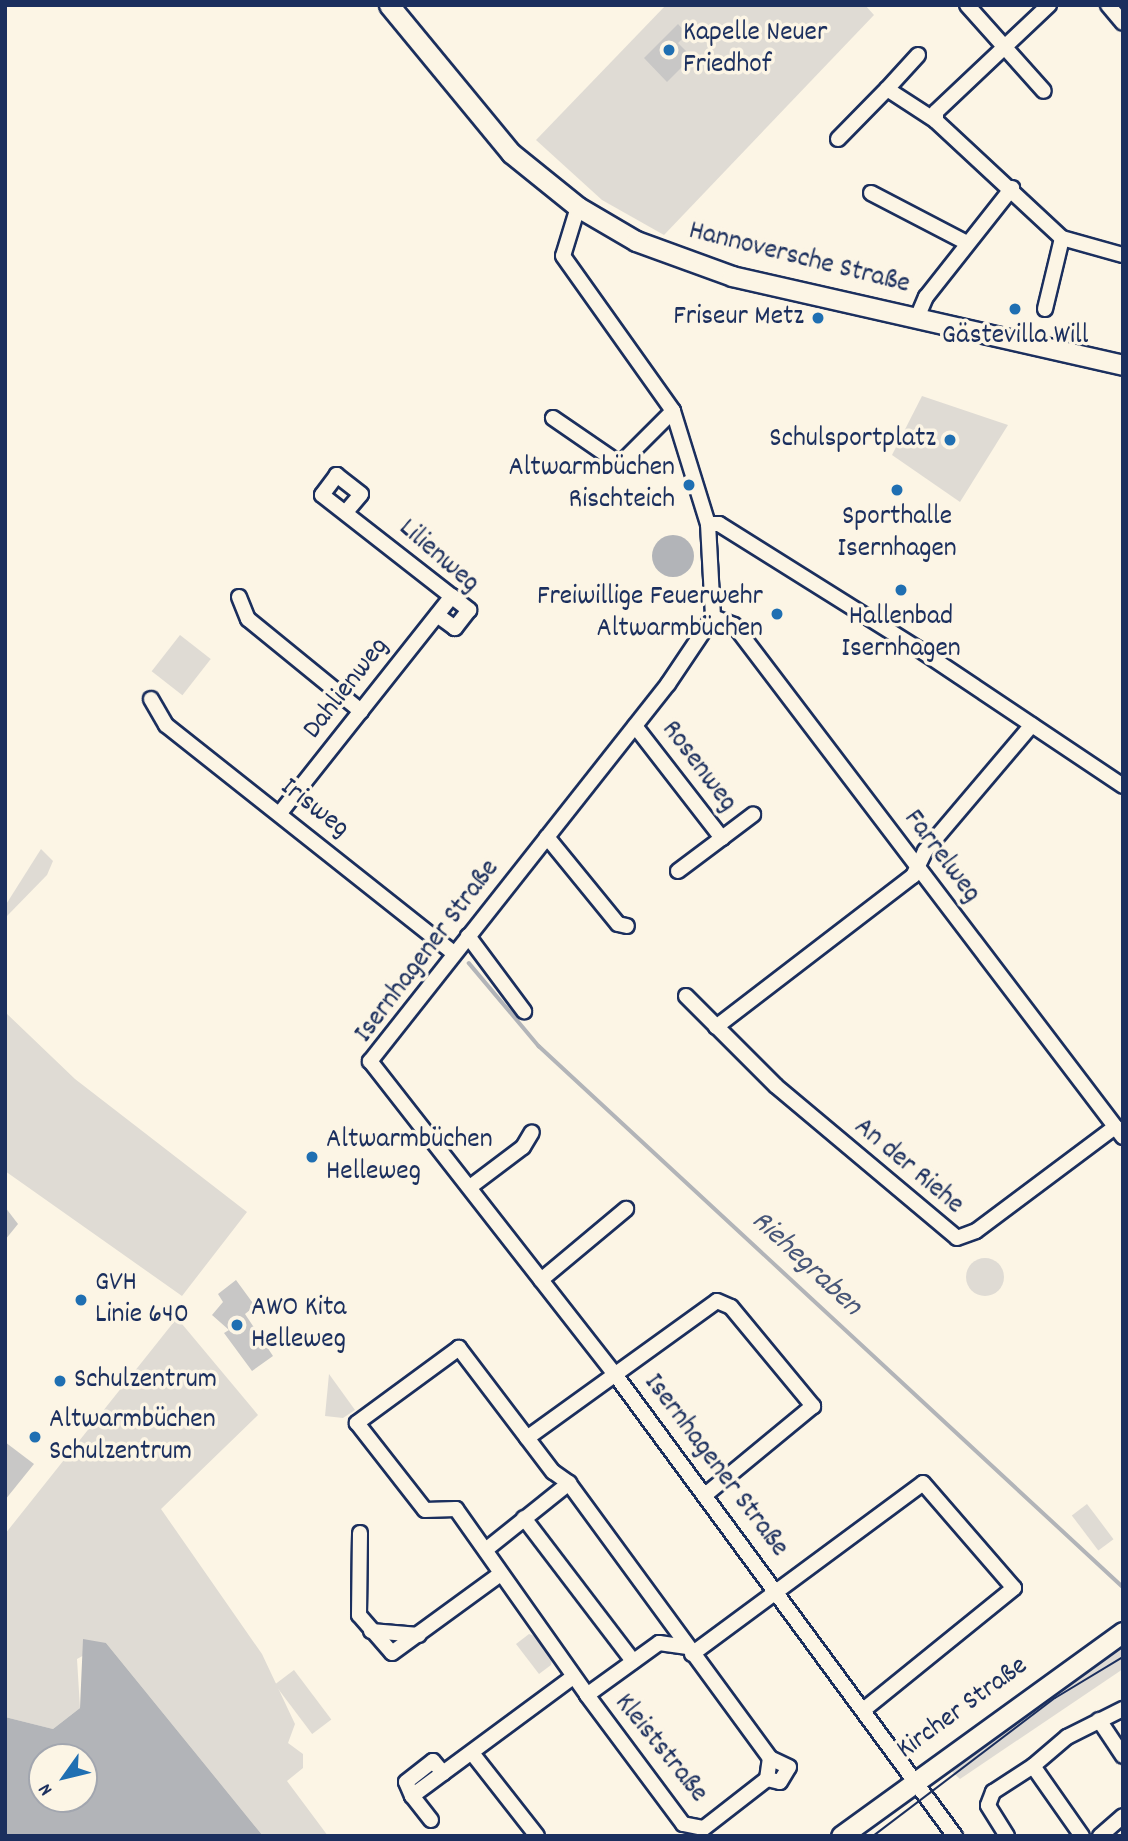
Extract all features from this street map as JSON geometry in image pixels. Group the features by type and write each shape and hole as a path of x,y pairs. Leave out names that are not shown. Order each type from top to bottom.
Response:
{"main road":[{"name":"Hannoversche Straße","path":"389,5 484,124 578,207 636,241 716,272 1123,365"},
{"name":"Kircher Straße","path":"841,1836 912,1781 1123,1632"}],"street":[{"path":"967,5 1044,91"},
{"path":"936,121 936,112 1003,45 1049,5"},
{"path":"1108,5 1123,23"},
{"path":"838,139 918,55"},
{"path":"887,89 936,121 1013,188 1062,238 1123,255"},
{"path":"917,317 967,243 1013,188"},
{"path":"871,193 967,243"},
{"path":"578,207 563,256 673,411 708,524 713,617"},
{"path":"1045,309 1062,238"},
{"path":"553,418 620,464 673,411"},
{"name":"Lilienweg","path":"346,512 470,610 455,628 437,615"},
{"path":"708,524 719,524 1123,786"},
{"name":"Dahlienweg","path":"280,813 452,596"},
{"path":"239,597 248,619 361,712"},
{"name":"Isernhagener Straße","path":"713,617 635,726 370,1061 614,1373 778,1590 866,1708 912,1781 955,1836"},
{"name":"Farrelweg","path":"713,617 734,625 1119,1132"},
{"name":"Irisweg","path":"151,699 166,725 454,953"},
{"path":"716,1027 918,866 1032,725"},
{"name":"Rosenweg","path":"635,726 722,838"},
{"name":"Rosenweg","path":"678,871 753,815"},
{"path":"547,837 618,924 628,926"},
{"path":"468,936 524,1011"},
{"name":"An der Riehe","path":"686,996 776,1086 957,1238 976,1231 1119,1132"},
{"path":"470,1187 523,1147 532,1132"},
{"path":"541,1280 626,1209"},
{"path":"527,1438 717,1301 731,1307 807,1395 813,1406 808,1416 705,1495"},
{"name":"Kleiststraße","path":"459,1348 527,1438 569,1483 689,1651 770,1758 789,1767 780,1782 767,1779 704,1828 683,1824 573,1678 537,1623 499,1575 488,1548 456,1509 425,1510 357,1423 459,1348"},
{"path":"488,1548 569,1483"},
{"path":"587,1695 659,1643 689,1651 778,1590 923,1483 1010,1578 1009,1596 866,1708"},
{"path":"524,1518 633,1661"},
{"path":"360,1533 359,1615 392,1653 499,1575"},
{"path":"431,1820 412,1796 406,1782 433,1761 443,1773 573,1678"},
{"path":"1007,1836 988,1805 993,1792 1099,1720 1123,1709"},
{"path":"1099,1720 1123,1756"},
{"path":"472,1753 537,1836"},
{"path":"767,1779 770,1758"},
{"path":"1034,1766 1082,1836"},
{"path":"1100,1836 1123,1816"}],"shaded area":[{"path":"666,5 865,5 874,15 664,235 602,200 536,140"},
{"name":"Schulsportplatz","path":"922,396 1008,425 960,502 892,455"},
{"path":"673,535 688,541 694,556 688,571 673,577 658,571 652,556 658,541"},
{"path":"180,635 211,659 182,695 152,671"},
{"path":"41,849 53,861 47,875 7,916 5,906"},
{"path":"5,1012 75,1079 247,1212 182,1296 5,1171"},
{"path":"985,1258 998,1264 1004,1277 998,1290 985,1296 972,1290 966,1277 972,1264"},
{"path":"177,1318 258,1415 161,1509 262,1654 295,1724 288,1743 303,1754 303,1768 287,1781 328,1836 263,1836 106,1643 77,1659 80,1708 53,1729 5,1717 5,1534"},
{"path":"329,1374 355,1410 343,1418 325,1416"},
{"path":"1087,1504 1113,1539 1098,1551 1072,1515"},
{"path":"529,1634 543,1639 553,1653 551,1665 539,1674 516,1644"},
{"path":"83,1639 106,1643 263,1836 5,1836 5,1717 53,1729 80,1708"},
{"path":"1123,1640 1123,1669 960,1779 947,1767"},
{"path":"294,1670 331,1720 312,1734 275,1684"}],"building":[{"name":"Kapelle Neuer Friedhof","path":"678,24 687,34 678,43 692,57 667,82 644,58"},
{"path":"5,1207 18,1224 5,1240"},
{"name":"AWO Kita Helleweg","path":"236,1280 255,1306 245,1314 273,1356 252,1371 224,1333 229,1330 212,1315 223,1302 218,1294"},
{"path":"5,1442 34,1464 5,1500"}],"waterway":[{"name":"Riehegraben","path":"469,963 539,1046 1123,1587"}],"tram line":[{"path":"873,1836 1055,1698 1123,1657"}],"place":[{"name":"Kapelle Neuer Friedhof","path":"669,50"},
{"name":"Gästevilla Will","path":"1015,309"},
{"name":"Friseur Metz","path":"818,318"},
{"name":"Schulsportplatz","path":"950,440"},
{"name":"Altwarmbüchen Rischteich","path":"689,485"},
{"name":"Sporthalle Isernhagen","path":"897,490"},
{"name":"Hallenbad Isernhagen","path":"901,590"},
{"name":"Freiwillige Feuerwehr Altwarmbüchen","path":"777,614"},
{"name":"Altwarmbüchen Helleweg","path":"312,1157"},
{"name":"GVH Linie 640","path":"81,1300"},
{"name":"AWO Kita Helleweg","path":"237,1325"},
{"name":"Schulzentrum","path":"60,1381"},
{"name":"Altwarmbüchen Schulzentrum","path":"35,1437"}]}
